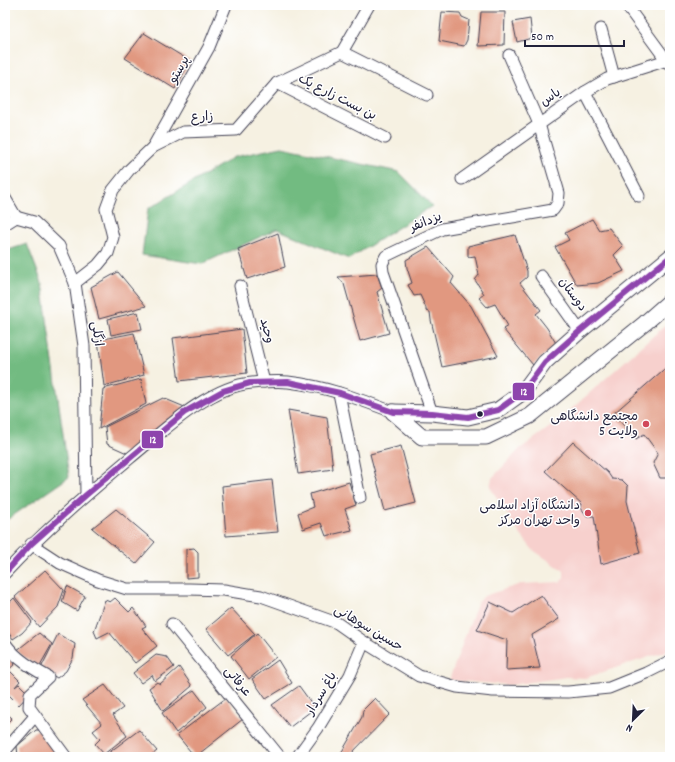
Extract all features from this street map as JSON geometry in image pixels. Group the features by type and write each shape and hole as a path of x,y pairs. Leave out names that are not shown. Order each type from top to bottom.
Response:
{"main road":[{"path":"393,412 432,413 468,417 498,410 523,392 546,362 580,331 670,257"},
{"path":"393,412 422,436 486,437 530,416 670,302"}],"street":[{"name":"پرستو","path":"153,147 209,47 226,5"},
{"path":"369,5 342,52 427,95"},
{"path":"626,5 668,63"},
{"path":"601,29 614,77"},
{"name":"زارع","path":"74,283 98,266 108,253 113,236 106,209 112,190 129,170 153,147 183,132 236,130 277,83 342,52"},
{"path":"509,55 539,124"},
{"name":"یاس","path":"462,180 539,124 585,92 607,79 668,63"},
{"name":"بن بست زارع یک","path":"277,83 385,138"},
{"path":"585,92 639,196"},
{"name":"یزدانفر","path":"432,413 383,272 382,264 386,256 442,229 552,210 558,203 559,193 539,124"},
{"path":"5,198 16,217 5,224"},
{"name":"ازگلی","path":"16,217 34,222 60,246 74,283 84,346 86,495"},
{"name":"دوستان","path":"541,276 580,331"},
{"name":"وحید","path":"240,286 264,382"},
{"path":"5,573 32,544 86,495 186,412 222,391 250,383 288,382 339,393 393,412"},
{"path":"339,393 360,498"},
{"name":"حسین سوهانی","path":"32,544 60,563 98,580 127,589 224,590 261,596 337,623 364,642 419,676 457,687 493,691 568,692 609,688 646,673 670,661"},
{"name":"عرفاتی","path":"172,624 280,757"},
{"name":"باغ سردار","path":"297,757 318,728 350,675 364,642"},
{"path":"5,643 10,650 28,666 48,677 30,694 29,707 66,757"},
{"path":"5,751 35,716"}],"shaded area":[{"name":"دانشگاه آزاد اسلامی واحد تهران مرکز","path":"670,321 670,650 585,678 566,677 510,685 449,680 477,604 484,596 521,584 560,582 564,578 564,571 533,550 520,534 490,487 492,478 520,449 557,422"}],"green space":[{"path":"282,147 399,172 432,206 349,259 277,229 202,264 142,255 148,209 234,157"},
{"path":"27,244 42,283 69,477 5,521 5,251"}],"building":[{"path":"442,12 460,13 462,17 469,20 467,40 464,46 439,41"},
{"path":"481,12 505,12 504,45 478,46"},
{"path":"530,19 532,38 517,42 513,22"},
{"path":"144,33 190,61 175,89 125,58"},
{"path":"592,219 599,230 609,228 623,246 614,255 624,271 598,283 577,285 555,247 569,240 565,233"},
{"path":"278,233 285,267 247,279 238,249"},
{"path":"515,235 527,271 527,277 520,283 541,310 536,314 547,328 557,345 533,365 503,329 508,326 495,304 487,307 479,298 484,294 475,280 479,275 475,256 468,257 468,246"},
{"path":"428,247 454,277 451,283 471,306 498,356 442,367 430,312 426,311 420,295 414,296 408,285 412,283 406,260"},
{"path":"118,272 146,306 99,319 91,287"},
{"path":"377,274 382,288 377,292 389,333 360,341 344,284 338,277"},
{"path":"138,312 142,329 111,335 108,319"},
{"path":"242,329 247,373 179,381 173,338"},
{"path":"134,333 144,375 104,386 98,340"},
{"name":"مجتمع دانشگاهی ولایت 5","path":"670,364 670,478 660,478 653,463 658,453 644,434 636,439 613,414"},
{"path":"141,379 146,404 99,429 103,389"},
{"path":"163,398 187,408 129,454 107,444 105,427"},
{"path":"288,410 327,417 333,469 298,474"},
{"path":"573,442 608,473 612,479 622,480 628,486 627,501 640,553 601,564 594,516 587,516 581,508 582,504 545,471"},
{"path":"401,446 416,503 385,511 370,454"},
{"path":"272,480 278,532 226,536 222,486"},
{"path":"349,482 356,505 345,509 352,530 326,536 321,523 303,529 298,513 313,507 310,494"},
{"path":"116,509 155,542 136,564 92,528"},
{"path":"194,548 198,552 198,577 186,578 186,549"},
{"path":"45,570 64,590 58,607 39,627 15,597"},
{"path":"67,586 85,596 77,611 62,602"},
{"path":"541,595 559,619 532,635 540,668 506,670 507,640 477,630 490,602 513,613"},
{"path":"14,598 32,622 22,633 13,639 5,628 5,607"},
{"path":"115,598 129,612 133,608 146,626 142,628 157,646 135,663 109,632 97,638 94,631 105,600 110,602"},
{"path":"231,608 255,634 228,655 206,629"},
{"path":"39,633 52,644 39,667 16,651"},
{"path":"257,633 276,657 249,679 231,656"},
{"path":"58,634 75,644 73,658 66,671 57,678 41,668"},
{"path":"156,655 167,657 174,667 155,681 152,675 141,683 133,673"},
{"path":"5,657 15,664 5,673"},
{"path":"278,660 292,683 266,699 252,679"},
{"path":"179,667 192,686 163,711 149,688 157,682 160,684"},
{"path":"10,671 20,681 15,687 19,684 29,694 19,705 8,694 5,697 5,675"},
{"path":"105,685 123,708 113,715 127,736 104,754 95,744 100,739 93,731 102,724 82,700"},
{"path":"299,686 315,708 290,727 272,705"},
{"path":"194,690 207,707 176,733 162,713"},
{"path":"226,698 243,719 195,757 177,735"},
{"path":"375,698 390,714 348,757 340,755 362,717 363,710"},
{"path":"5,712 12,718 5,725"},
{"path":"36,730 43,730 63,757 18,757 17,746"},
{"path":"139,730 157,751 149,757 103,757"}],"transit line":[{"name":"12","path":"5,573 31,544 86,495 185,412 223,391 250,383 288,382 340,393 393,412 432,413 468,417 498,410 523,392 545,362 580,331 670,257"}],"place":[{"name":"مجتمع دانشگاهی ولایت 5","path":"646,424"},
{"name":"دانشگاه آزاد اسلامی واحد تهران مرکز","path":"588,513"}]}
